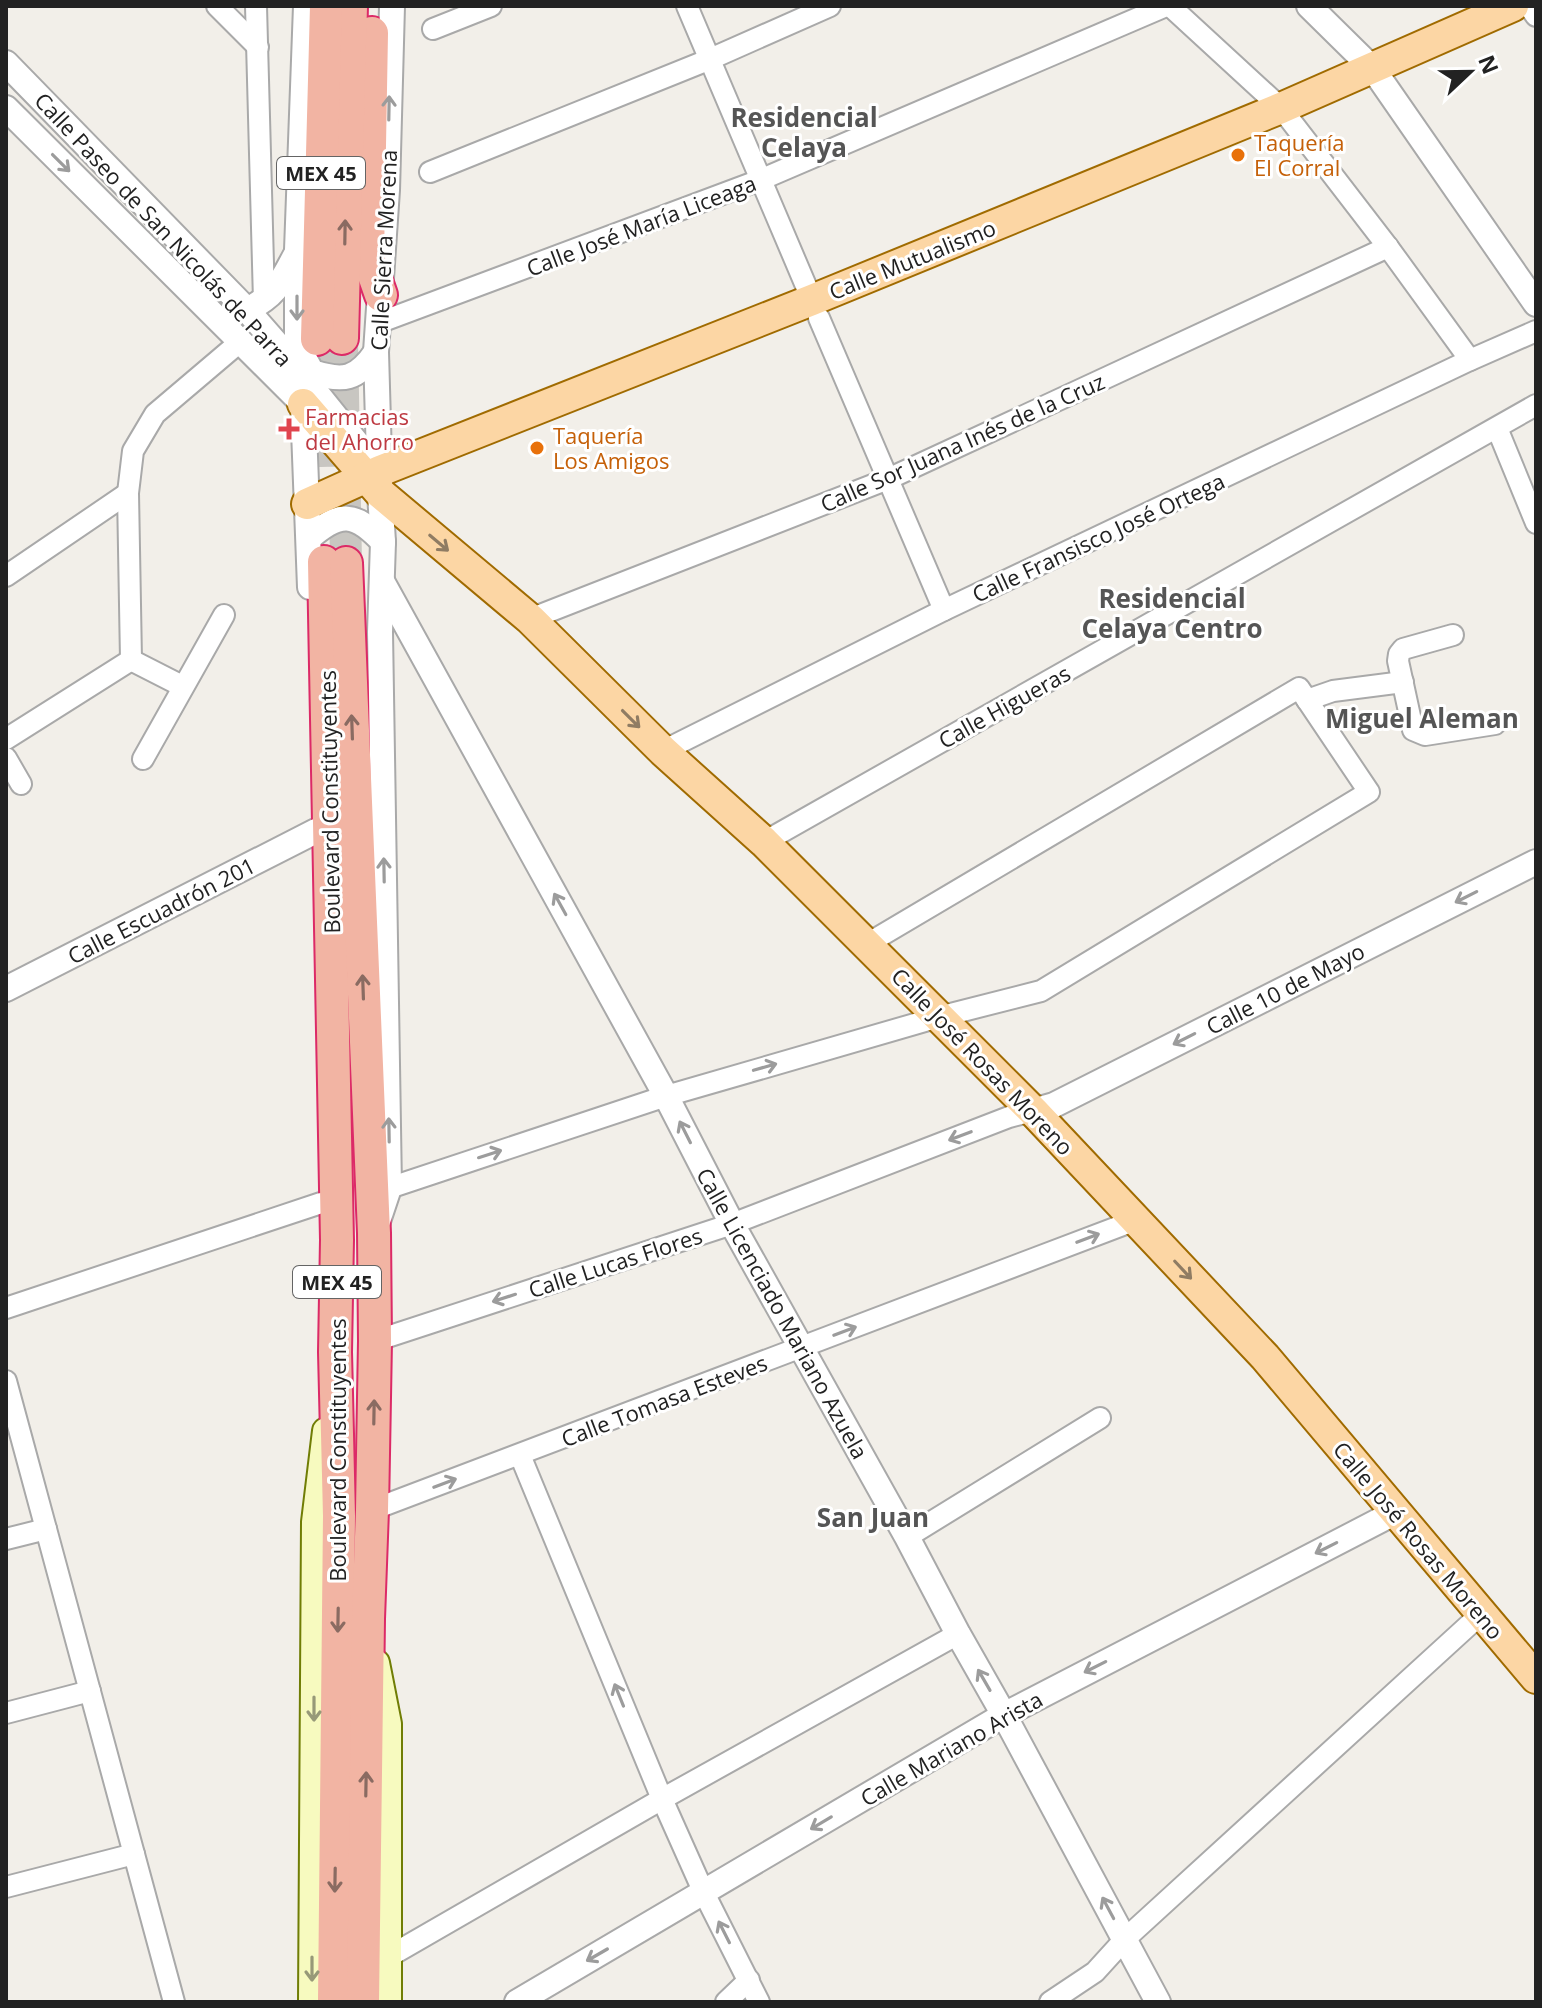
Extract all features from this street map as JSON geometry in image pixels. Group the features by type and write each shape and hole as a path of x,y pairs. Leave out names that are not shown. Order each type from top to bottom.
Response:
{"highway":[{"name":"MEX 45","path":"319,341 326,6"},
{"name":"MEX 45","path":"319,341 351,6"},
{"path":"373,6 368,258 379,309"},
{"name":"Boulevard Constituyentes","path":"326,554 374,1233 375,1341 363,2002"},
{"name":"Boulevard Constituyentes","path":"326,554 339,1516 334,2002"}],"main road":[{"name":"Calle Mutualismo","path":"1378,76 1513,6"},
{"name":"Calle Mutualismo","path":"307,504 375,481 815,309 1378,76 1536,15"},
{"name":"Calle Paseo de San Nicolás de Parra","path":"303,404 375,481"},
{"name":"Calle José Rosas Moreno","path":"375,481 530,619 663,751 764,842 1033,1111 1265,1357 1536,1678"},
{"path":"312,2002 315,1522 335,1352"},
{"path":"368,1619 388,1724 388,2002"}],"street":[{"path":"217,6 258,47"},
{"path":"255,306 256,6"},
{"path":"306,6 297,250 319,341 312,372 335,380 354,375 368,364 376,352"},
{"name":"Calle Sierra Morena","path":"374,1233 389,1188 380,632 383,542 375,481 376,352 387,190 392,6"},
{"path":"433,29 491,6"},
{"path":"687,6 944,610"},
{"path":"430,172 708,60 830,6"},
{"path":"1168,6 1287,115 1470,360"},
{"name":"Calle José María Liceaga","path":"379,309 760,180 1168,6"},
{"path":"1309,6 1378,76 1536,304"},
{"path":"1529,6 1536,15"},
{"name":"Calle Paseo de San Nicolás de Parra","path":"7,66 255,306 375,481"},
{"name":"Calle Paseo de San Nicolás de Parra","path":"6,108 303,404"},
{"name":"Calle Sor Juana Inés de la Cruz","path":"530,619 888,479 1388,247"},
{"path":"255,306 280,285 297,250"},
{"name":"Calle Fransisco José Ortega","path":"663,751 944,610 1536,331"},
{"path":"131,660 128,493 133,451 155,414 241,341"},
{"path":"319,341 299,374 307,504 326,554"},
{"name":"Calle Higueras","path":"764,842 1536,405"},
{"path":"1497,428 1536,523"},
{"path":"6,576 128,493"},
{"path":"337,1240 321,1203 316,831 326,554 322,526 350,517 362,522 383,542"},
{"name":"Calle Licenciado Mariano Azuela","path":"383,583 666,1096 800,1348 907,1537 1158,2002"},
{"path":"143,759 224,615"},
{"path":"380,632 406,624"},
{"path":"1453,635 1403,649 1399,654 1413,730 1425,735 1495,724"},
{"path":"131,660 182,686"},
{"path":"6,739 131,660"},
{"path":"867,944 1303,694 1403,682"},
{"path":"389,1188 666,1096 939,1017 1041,991 1369,792 1303,694"},
{"path":"6,758 21,784"},
{"name":"Calle Escuadrón 201","path":"6,989 316,831"},
{"name":"Calle 10 de Mayo","path":"1033,1111 1054,1105 1536,862"},
{"name":"Calle Lucas Flores","path":"375,1341 732,1224 1009,1117 1033,1111"},
{"path":"6,1308 321,1203"},
{"name":"Calle Tomasa Esteves","path":"372,1510 1136,1220"},
{"path":"6,1381 174,2002"},
{"path":"907,1537 1100,1418"},
{"path":"520,1455 662,1799 704,1893 759,2002"},
{"name":"Calle Mariano Arista","path":"517,2002 1004,1715 1396,1512"},
{"path":"6,1539 46,1529"},
{"path":"1050,2002 1095,1972 1125,1939 1481,1614"},
{"path":"388,1957 958,1634"},
{"path":"6,1713 90,1691"},
{"path":"6,1887 134,1854"},
{"path":"726,2002 749,1980"}],"tunnel":[{"path":"342,338 346,563"},
{"path":"317,339 323,524"}],"place":[{"name":"Taquería El Corral","path":"1238,155"},
{"name":"Farmacias del Ahorro","path":"289,429"},
{"name":"Taquería Los Amigos","path":"537,448"}],"district":[{"name":"Residencial Celaya","path":"804,132"},
{"name":"Residencial Celaya Centro","path":"1172,613"},
{"name":"Miguel Aleman","path":"1422,718"},
{"name":"San Juan","path":"873,1517"}]}
